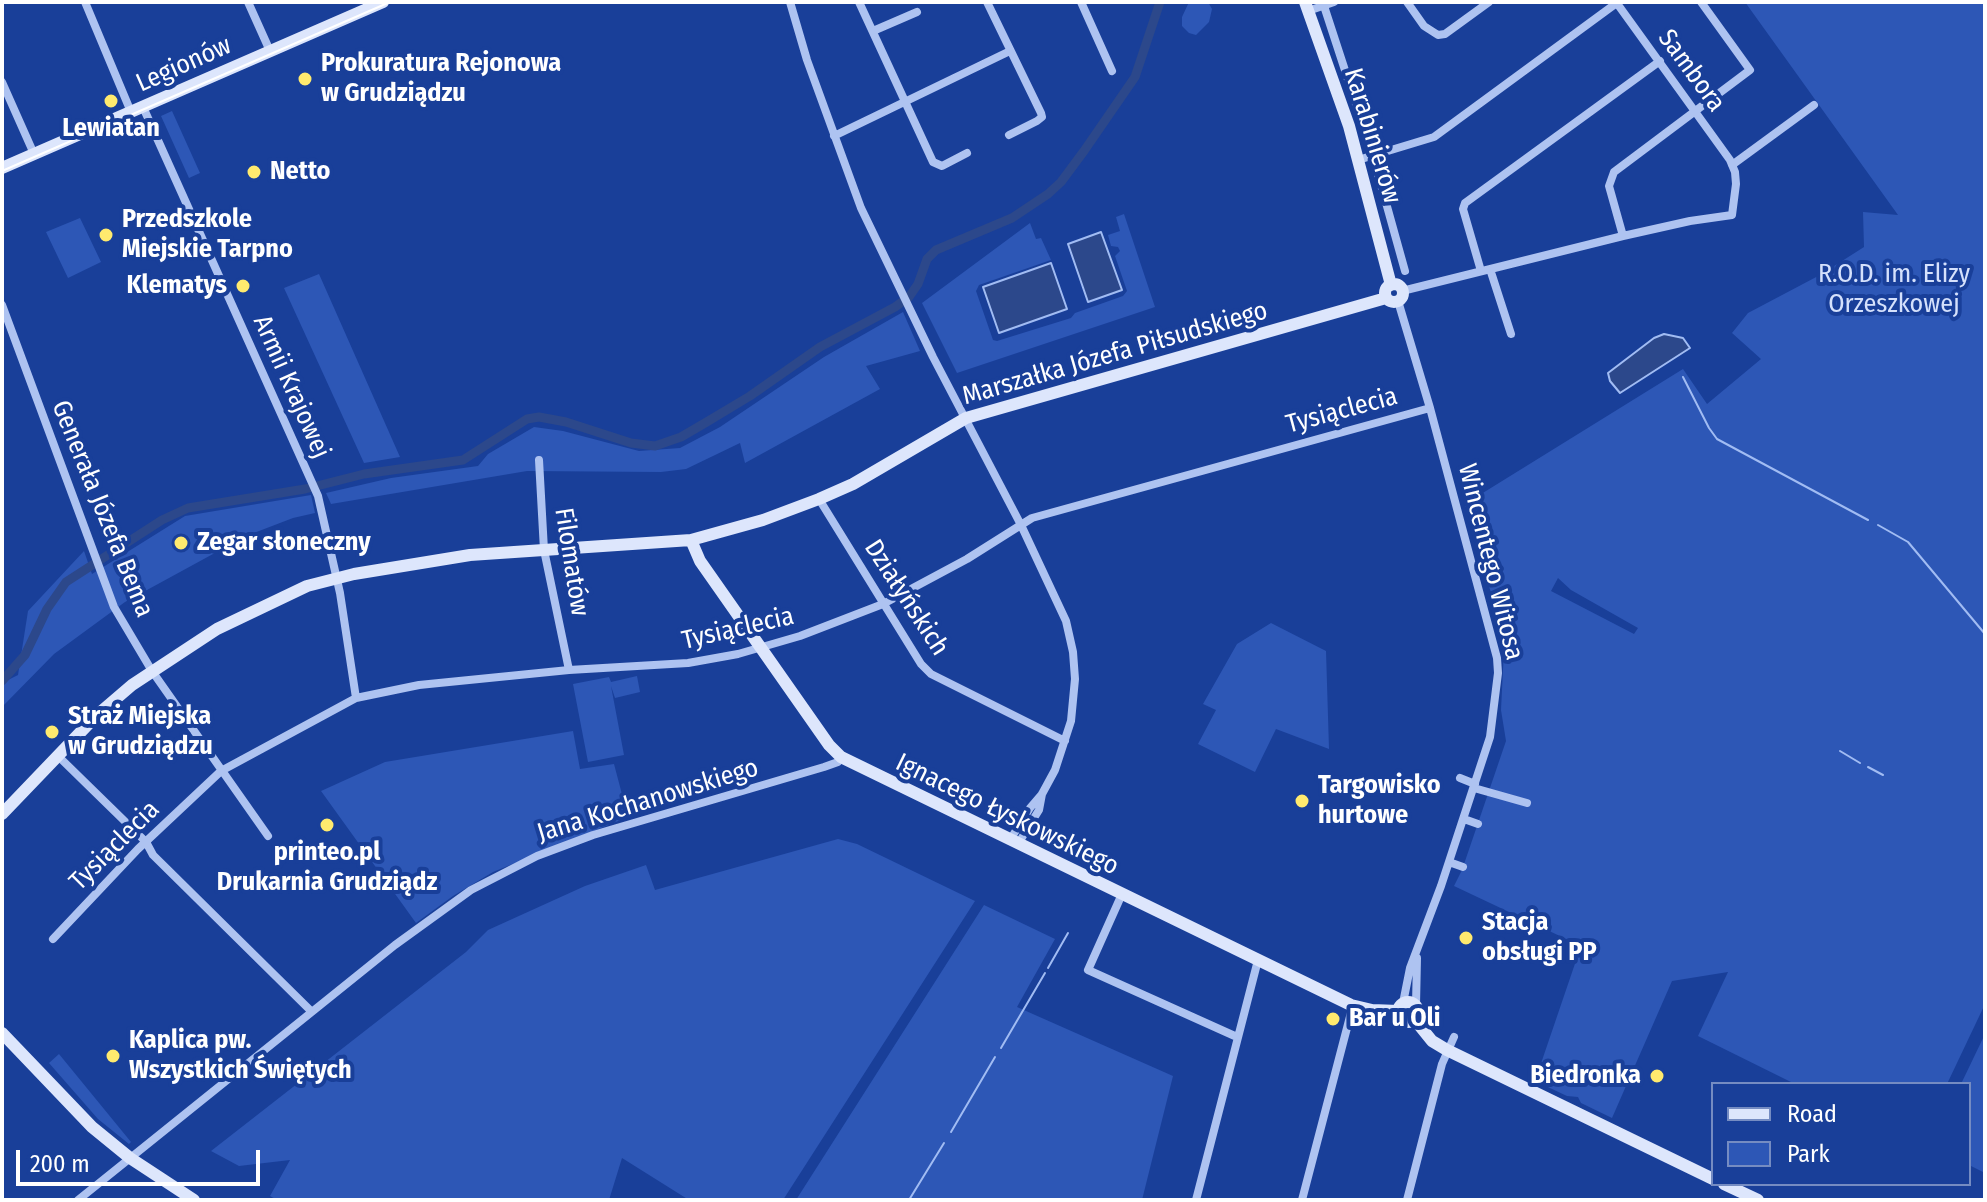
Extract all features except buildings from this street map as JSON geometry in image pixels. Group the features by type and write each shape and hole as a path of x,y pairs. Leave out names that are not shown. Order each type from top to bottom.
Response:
{"street":[{"name":"Armii Krajowej","path":"85,2 318,496 336,577 356,698"},
{"path":"248,2 270,51"},
{"name":"Legionów","path":"2,168 383,2"},
{"path":"790,2 861,208 1061,605 1073,652 1074,699 1055,770 1030,808 1014,842"},
{"path":"859,2 936,165 942,166 967,153"},
{"path":"987,2 1042,117 1009,135"},
{"path":"1081,2 1112,71"},
{"path":"1307,6 1324,6 1334,2"},
{"path":"1407,2 1424,26 1438,35 1445,34 1489,2"},
{"path":"1358,160 1434,137 1617,2"},
{"name":"Sambora","path":"1617,2 1732,165"},
{"path":"1623,236 1609,186 1614,172 1750,70 1701,2"},
{"name":"Karabinierów","path":"1307,6 1358,160 1394,294 1430,408"},
{"path":"1324,6 1373,156 1405,271"},
{"path":"873,31 917,12"},
{"path":"834,136 1010,51"},
{"path":"1511,334 1463,209 1465,203 1660,61"},
{"path":"2,82 34,154"},
{"path":"1732,165 1814,105"},
{"name":"Marszałka Józefa Piłsudskiego","path":"2,814 118,696 227,623 292,592 336,577 455,557 691,540 763,520 853,484 966,418 1394,294 1623,236 1732,215 1736,184 1732,165"},
{"name":"Generała Józefa Bema","path":"2,305 114,607 152,671 268,836"},
{"name":"Tysiąclecia","path":"53,939 146,842 221,771 356,698 419,685 569,670 705,662 760,648 827,627 883,604 967,559 1032,518 1430,408"},
{"name":"Wincentego Witosa","path":"1406,1007 1410,968 1464,819 1495,714 1497,658 1430,408"},
{"name":"Filomatów","path":"539,460 544,550 569,670"},
{"name":"Działyńskich","path":"819,499 921,664 931,674 1065,741"},
{"name":"Ignacego Łyskowskiego","path":"691,540 700,561 760,648 841,757 1353,1005 1372,1010 1406,1007"},
{"path":"58,756 311,1011"},
{"name":"Jana Kochanowskiego","path":"78,1200 311,1011 471,890 537,856 593,835 824,767 838,762 841,757"},
{"path":"1460,778 1527,803"},
{"path":"1464,819 1478,824"},
{"path":"1449,862 1463,867"},
{"path":"1122,894 1088,970 1237,1037"},
{"path":"388,935 395,945"},
{"name":"Wincentego Witosa","path":"1406,1007 1414,988 1417,955"},
{"path":"1196,1200 1258,960"},
{"path":"1302,1200 1353,1005"},
{"path":"1406,1007 1418,1014 1415,1020 1402,1021 1406,1007"},
{"path":"1415,1020 1432,1041 1447,1050 1711,1178"},
{"path":"2,1033 76,1113 130,1158 194,1200"},
{"path":"1407,1200 1447,1050 1454,1037"},
{"path":"1728,1186 1758,1200"}],"green space":[{"path":"1189,2 1208,2 1212,9 1209,22 1196,35 1182,26 1182,17"},
{"name":"R.O.D. im. Elizy Orzeszkowej","path":"1745,2 1985,2 1985,1004 1948,1082 1791,1082 1698,1036 1728,972 1672,981 1612,1118 1581,1103 1578,1097 1567,1096 1535,1081 1581,946 1454,886 1506,741 1501,710 1504,649 1465,504 1683,369 1707,404 1761,359 1732,333 1748,313 1820,275 1864,247 1863,212 1898,215","holes":["1558,578 1571,590 1638,628 1634,634 1551,591"]},
{"path":"172,111 200,173 189,178 161,116"},
{"path":"1124,214 1155,307 957,373 922,303 1030,223 1036,239 1041,238 1051,260 979,285 976,291 993,340 1071,318 1075,313 1123,296 1127,291 1115,256 1120,251 1118,247 1111,246 1108,235 1120,231 1116,217"},
{"path":"80,218 101,262 68,278 46,232"},
{"path":"319,274 400,457 364,463 284,288"},
{"path":"903,312 920,351 866,366 880,389 745,463 740,443 686,469 661,472 527,471 331,504 326,493 391,478 478,466 488,454 534,427 563,431 639,451 680,448 720,427 824,357"},
{"path":"311,495 315,513 246,536 125,602 54,654 2,707 2,683 18,675 28,611 84,551 92,574 185,516"},
{"path":"1271,623 1326,651 1329,749 1276,729 1255,772 1198,744 1216,710 1203,704 1237,644"},
{"path":"637,676 640,692 615,698 611,686 624,755 588,762 573,684 609,677 611,682"},
{"path":"573,731 580,769 614,764 628,817 493,872 416,923 321,791 385,762"},
{"path":"838,839 857,844 975,901 783,1200 689,1200 622,1158 609,1200 277,1200 270,1196 290,1160 239,1166 211,1151 466,952 488,930 585,886 646,865 655,890"},
{"path":"984,905 1055,939 1017,1007 1173,1076 1142,1200 796,1200"},
{"path":"1985,1034 1985,1173 1971,1166 1971,1082 1962,1082"},
{"path":"59,1054 131,1142 129,1144 98,1119 49,1063"}],"shaded area":[{"path":"1101,232 1122,290 1088,302 1068,244"},
{"path":"1051,263 1067,309 999,333 983,287"},
{"path":"1664,334 1683,338 1690,348 1620,393 1610,381 1608,373 1654,338"}],"waterway":[{"path":"2,681 25,655 47,609 66,582 162,520 188,508 305,489 364,474 463,460 527,419 539,417 566,422 631,443 655,446 681,437 705,423 820,347 909,297 918,284 927,259 936,250 1012,218 1061,182 1135,77 1160,2"},
{"path":"1683,377 1717,439 1868,520"},
{"path":"1878,525 1908,542 1985,634"},
{"path":"1840,751 1860,763"},
{"path":"1868,767 1883,775"},
{"path":"1048,968 1068,933"},
{"path":"1001,1048 1045,973"},
{"path":"951,1132 995,1057"},
{"path":"909,1200 944,1143"}],"tram line":[{"path":"2,171 390,2"}],"place":[{"name":"Prokuratura Rejonowa w Grudziądzu","path":"305,79"},
{"name":"Lewiatan","path":"111,101"},
{"name":"Netto","path":"254,172"},
{"name":"Przedszkole Miejskie Tarpno","path":"106,235"},
{"name":"Klematys","path":"243,286"},
{"name":"Zegar słoneczny","path":"181,543"},
{"name":"Straż Miejska w Grudziądzu","path":"52,732"},
{"name":"Targowisko hurtowe","path":"1302,801"},
{"name":"printeo.pl Drukarnia Grudziądz","path":"327,825"},
{"name":"Stacja obsługi PP","path":"1466,938"},
{"name":"Bar u Oli","path":"1333,1019"},
{"name":"Kaplica pw. Wszystkich Świętych","path":"113,1056"},
{"name":"Biedronka","path":"1657,1076"}]}
